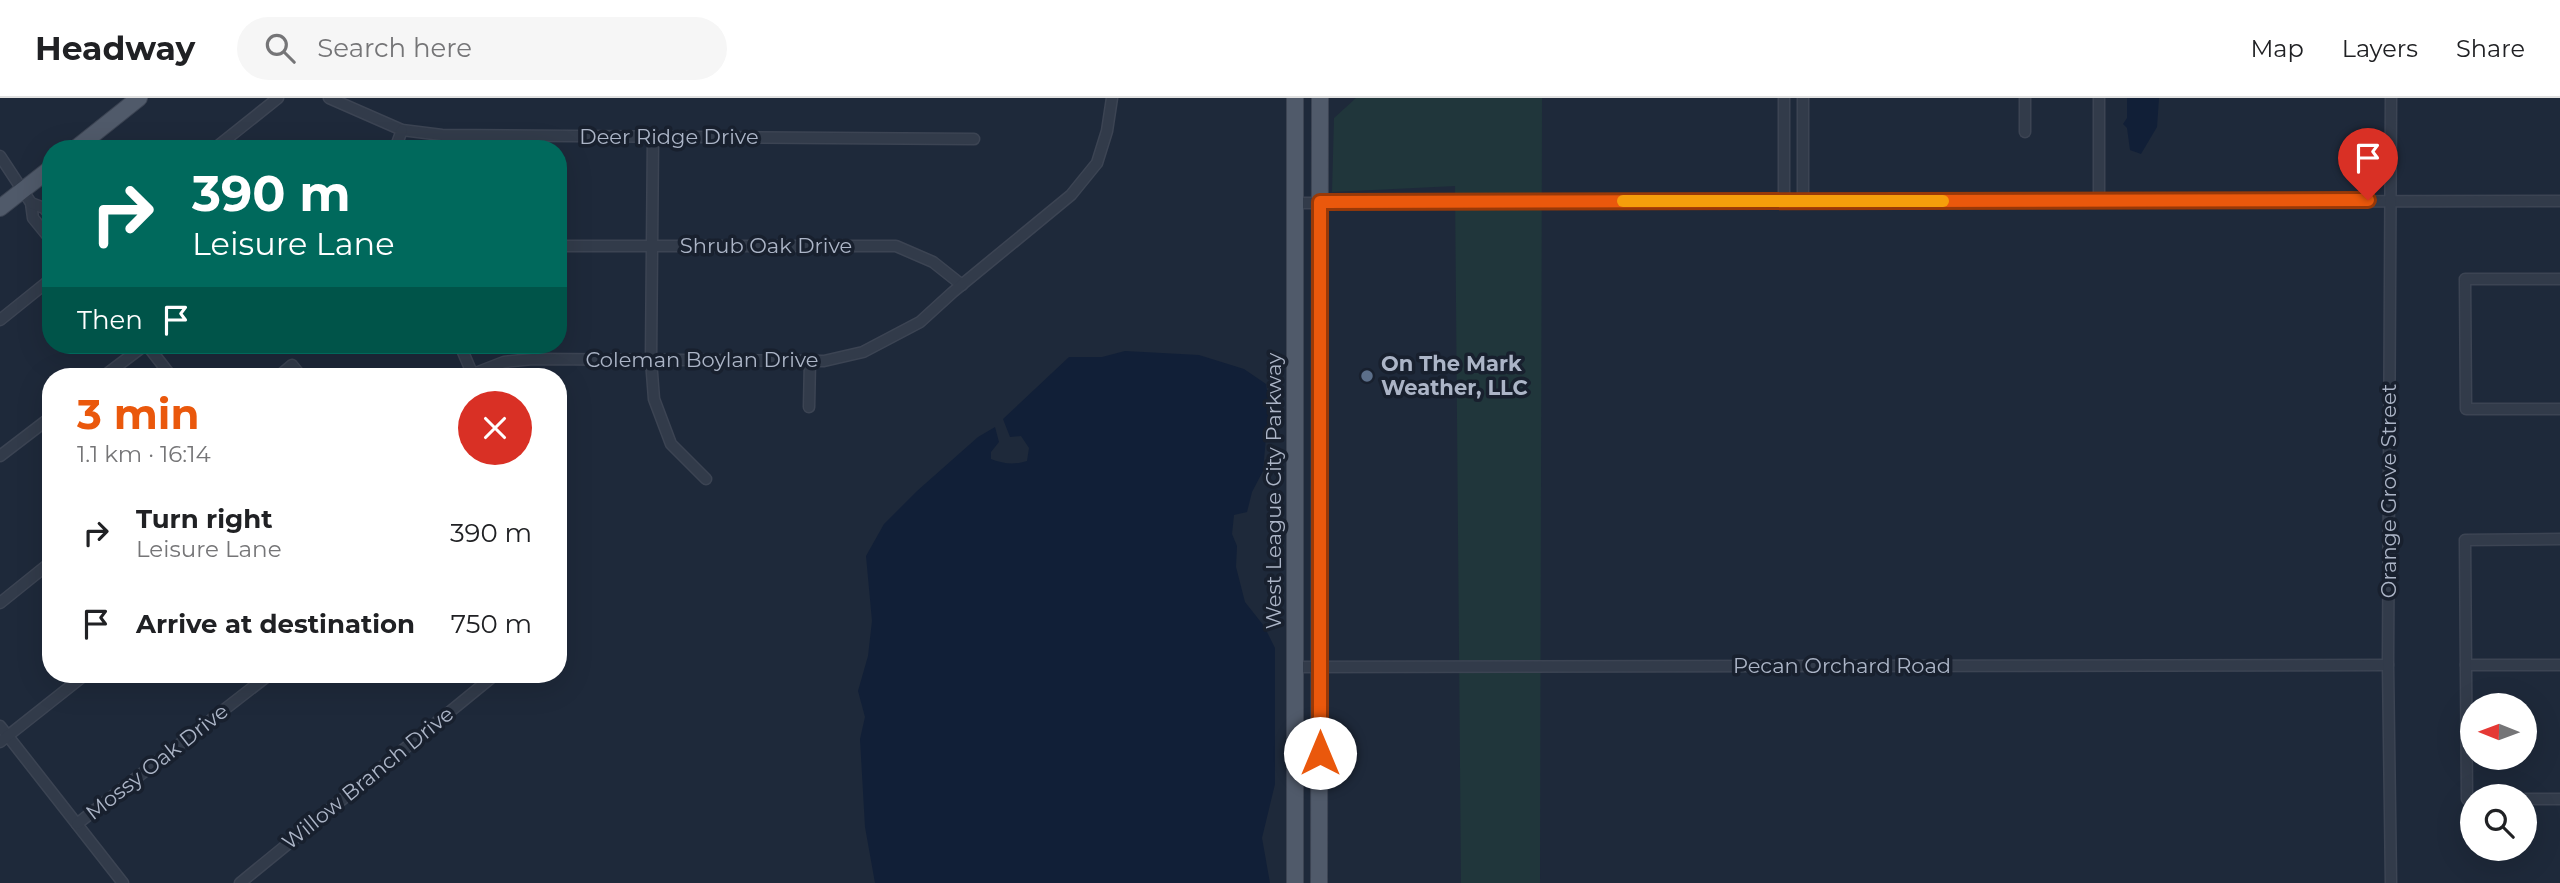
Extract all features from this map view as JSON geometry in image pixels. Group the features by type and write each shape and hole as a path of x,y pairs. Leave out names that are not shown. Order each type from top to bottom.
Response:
{"main road":[{"path":"86,140 139,98"},
{"name":"West League City Parkway","path":"1295,98 1295,883"},
{"path":"1319,883 1320,98"},
{"path":"0,208 26,197 42,178"}],"street":[{"path":"225,140 278,98"},
{"name":"Deer Ridge Drive","path":"329,98 402,130 442,135 974,139"},
{"name":"Coleman Boylan Drive","path":"488,368 504,362 533,359 824,361 863,352 920,322 1071,195 1097,163 1107,131 1112,98"},
{"path":"1784,98 1784,201"},
{"path":"1803,98 1803,201"},
{"path":"2025,98 2025,132"},
{"path":"2099,98 2099,201"},
{"name":"Orange Grove Street","path":"2390,883 2388,665 2391,98"},
{"path":"398,140 402,130"},
{"path":"653,137 650,360 654,399 671,444 706,479"},
{"path":"0,156 26,197 33,218 42,229"},
{"path":"26,197 42,207"},
{"path":"1295,203 2560,201"},
{"name":"Shrub Oak Drive","path":"567,246 897,246 933,262 962,285"},
{"path":"2560,279 2465,279 2466,409 2560,409"},
{"path":"0,320 42,286"},
{"path":"115,368 134,354"},
{"path":"153,354 165,368"},
{"path":"809,407 810,361"},
{"path":"0,456 42,424"},
{"path":"2470,784 2465,540 2560,539"},
{"path":"0,603 42,569"},
{"name":"Pecan Orchard Road","path":"1295,667 2388,665"},
{"path":"2466,665 2560,665"},
{"path":"73,683 2,734 123,883"},
{"name":"Mossy Oak Drive","path":"77,824 258,683"},
{"name":"Willow Branch Drive","path":"240,883 485,683"},
{"path":"2537,799 2560,799"}],"green space":[{"path":"1356,98 1542,98 1540,883 1461,883 1455,186 1332,192 1334,118"}],"water":[{"path":"2127,98 2159,98 2157,127 2141,154 2130,150 2127,128 2123,124 2127,118"},
{"path":"1125,351 1199,355 1244,369 1266,384 1269,404 1263,471 1252,492 1247,512 1234,515 1232,534 1237,546 1236,567 1245,602 1264,626 1275,648 1275,784 1262,838 1270,883 875,883 865,827 860,739 865,717 858,691 868,656 872,621 866,556 884,524 978,437 995,427 999,442 991,452 991,459 1009,463 1027,461 1029,448 1021,436 1010,437 1003,419 1069,357 1102,357"}],"slow traffic":[{"path":"1623,201 1943,201"}],"place":[{"name":"On The Mark Weather, LLC","path":"1367,376"}],"route":[{"path":"1320,753 1320,202 2368,200"}]}
